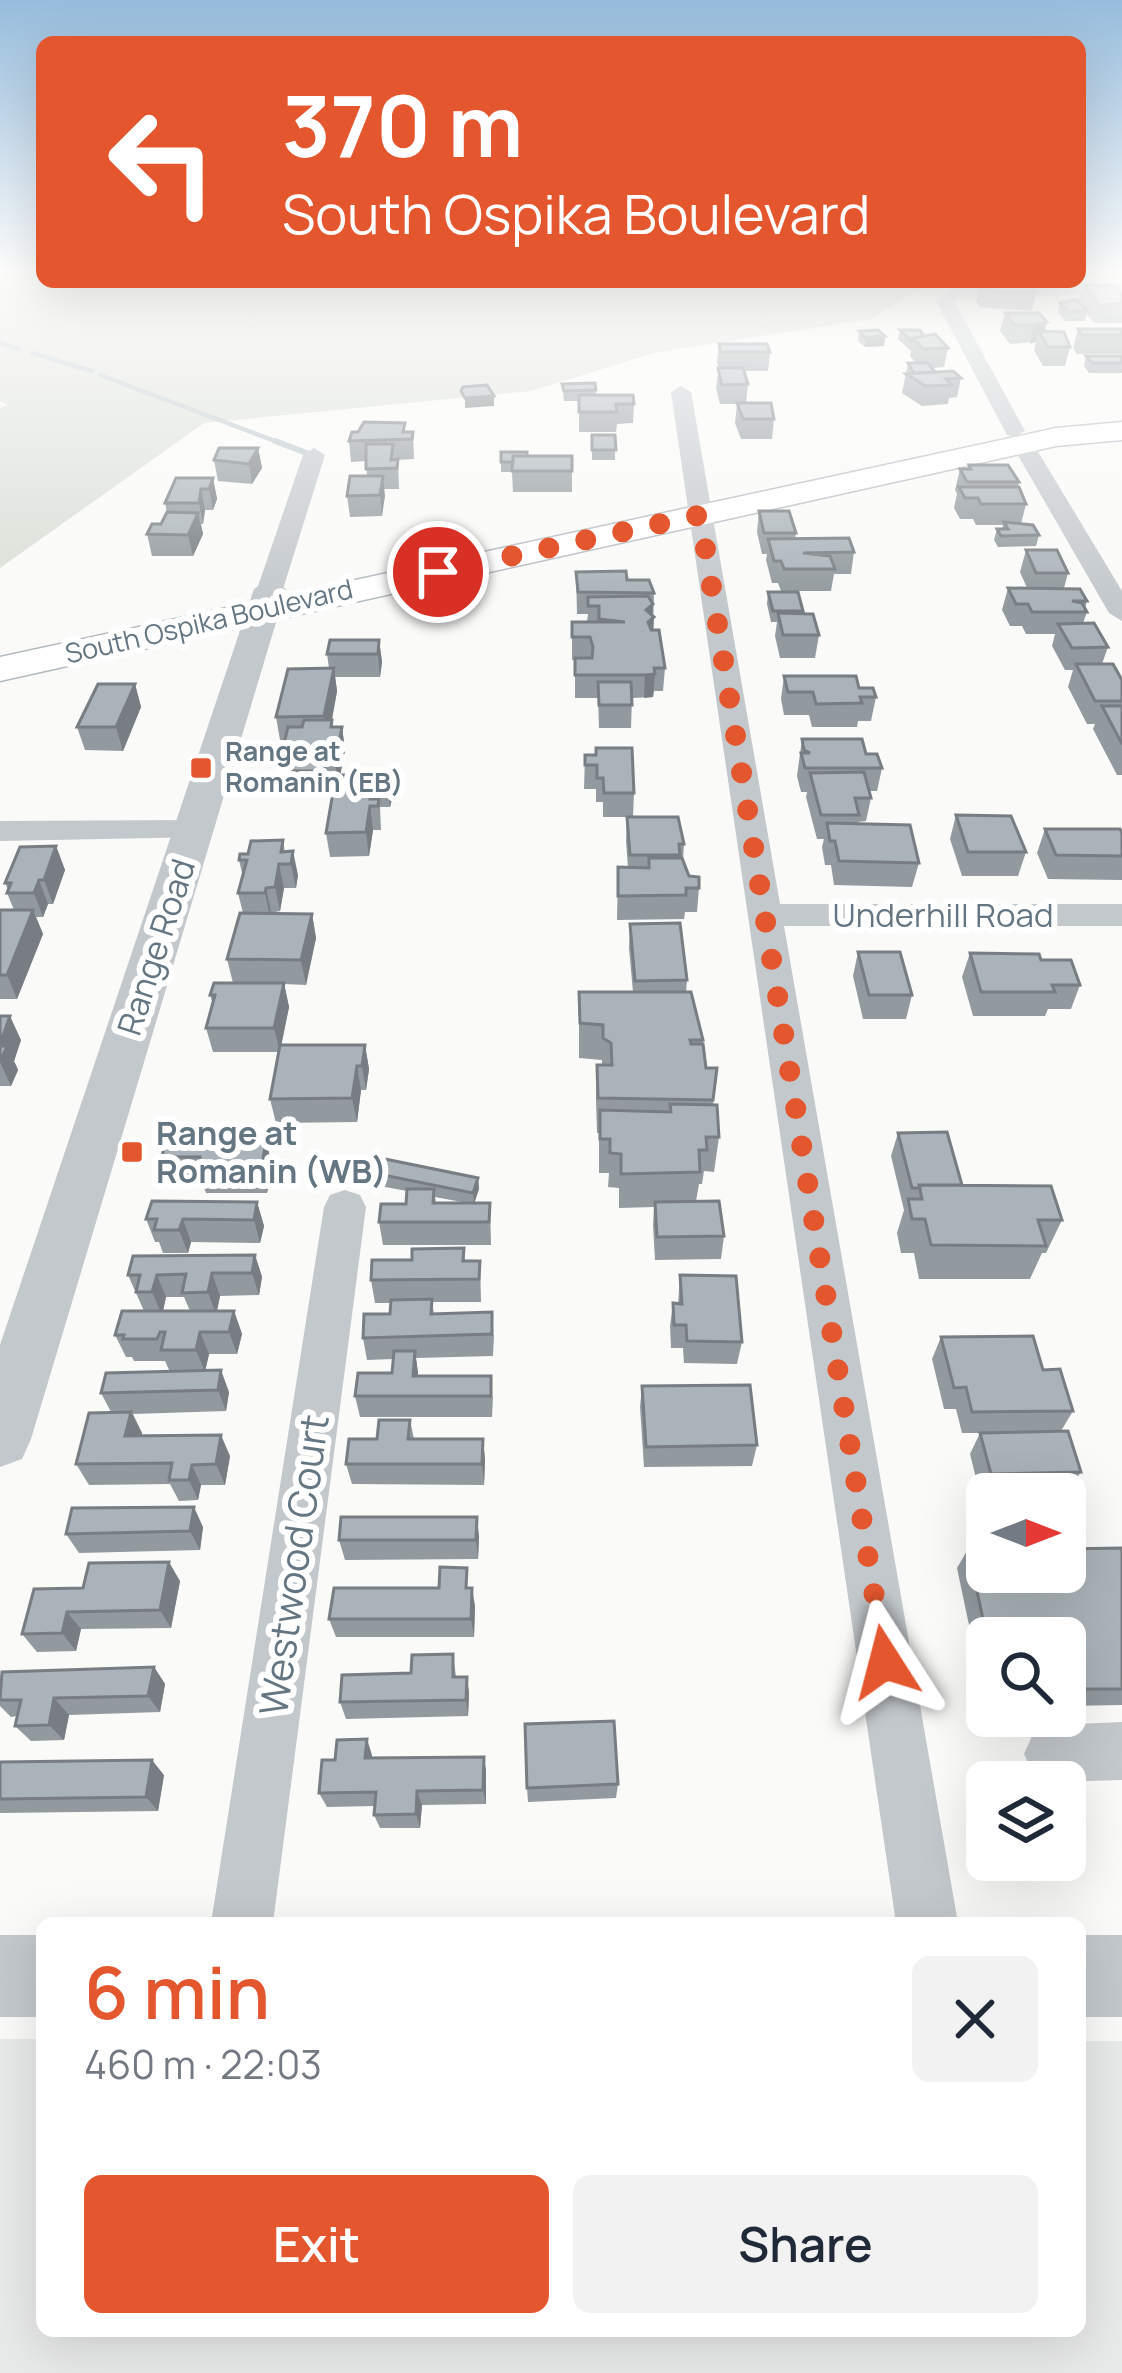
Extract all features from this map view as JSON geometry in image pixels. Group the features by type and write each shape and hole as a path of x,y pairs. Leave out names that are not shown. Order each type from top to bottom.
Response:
{"main road":[{"name":"South Ospika Boulevard","path":"0,650 267,599 1122,414"},
{"name":"South Ospika Boulevard","path":"1019,438 1122,431"},
{"name":"South Ospika Boulevard","path":"0,669 267,599"}],"street":[{"path":"989,382 1019,438 1110,573 1122,613"},
{"path":"681,392 926,1917"},
{"name":"Range Road","path":"0,1439 20,1315 194,830 314,455"},
{"path":"0,831 194,830"},
{"name":"Underhill Road","path":"765,915 1122,915"},
{"name":"Westwood Court","path":"243,1917 345,1207"},
{"path":"1053,1754 1122,1751"},
{"path":"0,1976 36,1976"},
{"path":"1086,1976 1122,1976"}],"shaded area":[{"path":"0,382 561,382 531,391 204,423 0,568 0,408 8,405 0,401"},
{"path":"0,2039 36,2039 36,2337 1086,2337 1086,2041 1122,2041 1122,2373 0,2373"}],"building":[{"path":"919,382 952,385 926,386"},
{"path":"595,383 596,390 564,391 562,384"},
{"path":"487,385 494,396 465,398 461,391 463,387"},
{"path":"579,395 633,395 634,404 616,404 617,412 579,412"},
{"path":"737,403 771,403 774,419 743,419"},
{"path":"364,422 405,423 403,432 413,432 412,439 349,441"},
{"path":"592,435 615,435 616,450 592,450"},
{"path":"366,444 393,444 391,460 398,459 397,468 366,469"},
{"path":"219,448 258,448 249,464 214,460"},
{"path":"501,452 527,452 527,456 501,462"},
{"path":"513,456 572,456 572,471 512,471"},
{"path":"969,465 1008,465 1019,482 967,482 960,469 971,469"},
{"path":"350,476 383,476 380,495 347,496"},
{"path":"176,478 213,478 209,489 201,489 199,503 165,503"},
{"path":"959,487 1019,487 1026,504 981,504 978,498 965,498"},
{"path":"759,511 789,511 796,533 764,533"},
{"path":"167,512 198,513 188,535 147,534 152,524 161,524"},
{"path":"1004,522 1033,525 1039,535 1001,536 997,529 1008,529"},
{"path":"849,538 854,552 803,553 830,556 835,569 784,569 781,561 774,561 768,539"},
{"path":"1026,550 1057,550 1068,573 1036,573"},
{"path":"626,571 627,580 649,580 654,593 578,592 576,572"},
{"path":"1008,588 1080,589 1087,601 1072,601 1082,603 1087,612 1032,612 1028,604 1016,604"},
{"path":"768,592 798,592 803,611 773,611"},
{"path":"648,596 653,604 646,610 654,617 648,622 651,630 659,630 665,668 654,668 655,674 645,675 575,675 575,658 592,658 593,647 590,637 572,637 572,622 625,622 599,619 599,606 588,606 588,597"},
{"path":"778,613 813,614 819,635 783,635"},
{"path":"1094,623 1108,647 1072,648 1058,624"},
{"path":"330,640 379,640 378,654 327,654"},
{"path":"1076,664 1113,664 1122,680 1122,701 1095,701"},
{"path":"334,668 324,716 276,717 288,669"},
{"path":"784,676 856,676 859,688 873,688 876,697 860,697 862,703 816,704 813,692 788,692"},
{"path":"598,682 631,682 632,705 599,705"},
{"path":"98,684 135,684 116,727 77,727"},
{"path":"1102,706 1122,706 1122,744"},
{"path":"304,720 332,720 331,727 342,727 335,763 325,763 323,771 289,771 291,764 279,764 288,727 302,727"},
{"path":"802,739 862,739 866,754 877,754 882,768 805,768 801,753 810,753 804,750"},
{"path":"596,748 632,748 634,793 604,793 597,765 585,765 585,755 596,755"},
{"path":"864,772 871,798 855,798 859,815 821,815 810,773"},
{"path":"336,775 389,775 387,783 373,783 370,799 379,799 378,806 370,806 366,832 326,833"},
{"path":"956,815 1011,816 1026,852 968,852"},
{"path":"627,817 678,817 684,844 679,844 680,855 630,855"},
{"path":"827,823 910,825 919,863 839,861"},
{"path":"1045,829 1120,829 1122,856 1056,855"},
{"path":"283,840 281,852 293,851 291,864 279,864 275,887 266,888 265,893 238,893 247,860 239,860 240,854 248,854 251,841"},
{"path":"56,846 34,893 7,893 11,883 5,883 20,847"},
{"path":"649,858 682,858 689,876 699,877 699,888 686,888 686,895 618,896 618,867 649,868"},
{"path":"0,910 33,910 7,975 0,975"},
{"path":"240,913 312,914 301,960 227,959"},
{"path":"680,923 687,980 635,981 630,924"},
{"path":"858,952 900,952 912,995 869,995"},
{"path":"970,953 1039,954 1041,960 1071,960 1080,985 1052,985 1055,992 981,992"},
{"path":"214,983 284,983 274,1028 206,1028"},
{"path":"579,992 691,992 703,1040 690,1040 703,1044 706,1068 717,1068 713,1100 598,1098 597,1065 612,1065 611,1043 603,1038 603,1025 580,1023"},
{"path":"0,1016 10,1016 0,1044"},
{"path":"280,1045 365,1045 352,1098 270,1099"},
{"path":"670,1104 717,1105 719,1137 706,1137 707,1150 699,1150 700,1172 621,1174 621,1154 610,1153 610,1139 600,1139 600,1110 671,1112"},
{"path":"947,1132 962,1185 912,1188 898,1133"},
{"path":"266,1141 261,1170 198,1170 200,1157 162,1157 165,1142"},
{"path":"385,1159 478,1178 473,1193 378,1174"},
{"path":"919,1185 1051,1186 1062,1220 1038,1220 1046,1246 931,1245 925,1219 912,1219 908,1199 922,1199"},
{"path":"407,1189 434,1189 433,1203 490,1203 489,1222 379,1222 381,1204 406,1204"},
{"path":"152,1201 257,1202 254,1220 183,1219 179,1230 154,1230 157,1219 146,1219"},
{"path":"719,1201 724,1236 657,1237 655,1202"},
{"path":"464,1248 463,1261 480,1261 479,1279 371,1280 372,1260 412,1260 412,1249"},
{"path":"255,1255 252,1273 212,1273 208,1292 182,1293 186,1274 157,1275 152,1292 136,1292 140,1275 128,1275 133,1256"},
{"path":"680,1275 736,1276 742,1342 687,1341 686,1325 674,1325 673,1303 682,1304"},
{"path":"432,1299 431,1314 492,1312 492,1334 363,1338 364,1314 390,1314 391,1300"},
{"path":"122,1311 234,1311 229,1332 200,1332 196,1350 161,1350 165,1332 157,1339 115,1335"},
{"path":"1033,1336 1043,1370 1060,1369 1073,1411 972,1412 966,1387 954,1388 941,1337"},
{"path":"394,1351 415,1351 413,1376 491,1376 491,1396 355,1396 358,1373 392,1373"},
{"path":"221,1370 218,1390 101,1393 106,1373"},
{"path":"750,1385 757,1445 646,1447 642,1386"},
{"path":"131,1412 125,1436 221,1435 216,1464 192,1465 189,1480 169,1480 172,1463 76,1464 89,1413"},
{"path":"379,1420 410,1420 408,1439 483,1439 482,1464 346,1464 349,1439 377,1439"},
{"path":"1068,1431 1081,1472 991,1473 980,1433"},
{"path":"194,1507 190,1531 66,1534 72,1508"},
{"path":"341,1517 477,1517 476,1540 339,1540"},
{"path":"1122,1548 1122,1689 1086,1689 1086,1617 983,1617 977,1593 1086,1593 1086,1549"},
{"path":"169,1562 160,1610 67,1612 62,1633 22,1634 34,1589 83,1588 89,1563"},
{"path":"440,1567 467,1568 471,1619 329,1619 334,1588 439,1588"},
{"path":"453,1654 453,1677 467,1677 466,1700 340,1702 342,1675 411,1673 412,1655"},
{"path":"154,1667 148,1696 54,1698 49,1725 15,1726 21,1700 0,1700 2,1672"},
{"path":"614,1721 618,1784 527,1788 525,1724"},
{"path":"367,1739 365,1758 484,1757 483,1790 417,1791 416,1814 374,1815 376,1792 319,1793 322,1760 335,1760 337,1740"},
{"path":"152,1760 146,1797 0,1799 0,1762"}],"waterway":[{"path":"118,382 283,444"},
{"path":"275,441 312,455"}],"place":[{"name":"Range at Romanin (EB)","path":"201,768"},
{"name":"Range at Romanin (WB)","path":"132,1152"}],"route":[{"path":"438,572 700,515 885,1662"}]}
